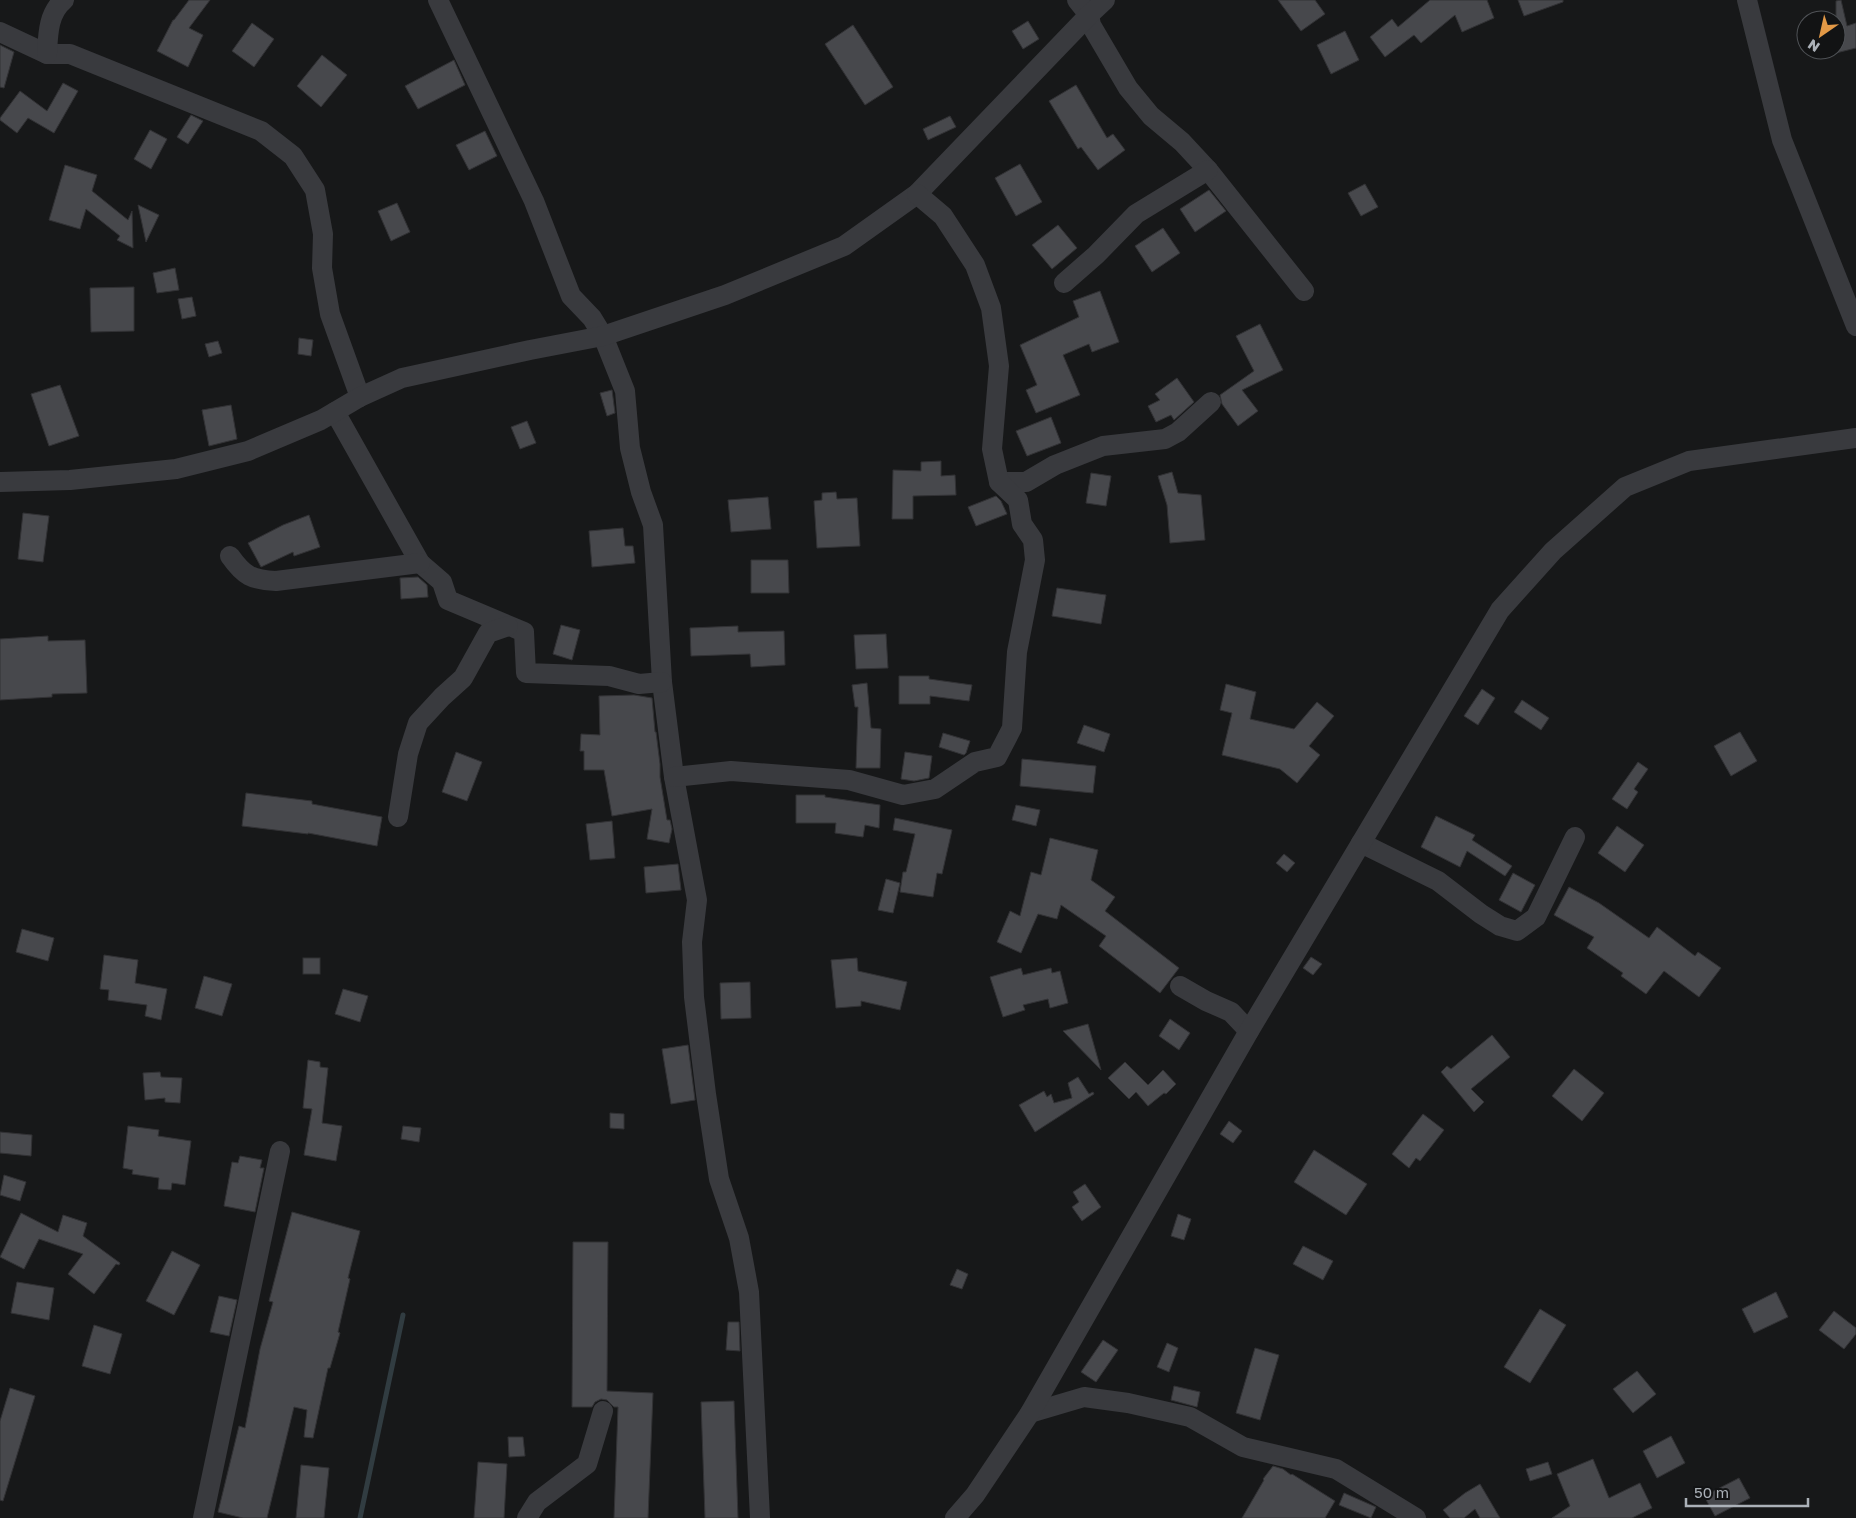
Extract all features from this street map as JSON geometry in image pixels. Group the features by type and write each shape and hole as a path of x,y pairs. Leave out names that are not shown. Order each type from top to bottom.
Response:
{"street":[{"path":"47,54 48,29 57,5 64,0"},
{"path":"438,0 534,201 571,296 592,318 603,336 625,391 630,448 641,492 652,525 662,682 674,777 697,900 692,942 694,997 706,1094 719,1179 739,1238 749,1292 760,1518"},
{"path":"0,482 70,480 176,469 248,451 321,420 360,397 402,378 603,336 725,295 844,246 917,194 1083,7 1105,0"},
{"path":"1747,0 1782,140 1855,317"},
{"path":"1083,7 1091,25 1128,88 1152,116 1182,142 1208,170 1304,291"},
{"path":"0,32 47,54 70,54 261,131 293,156 315,190 323,234 322,268 330,314 360,397"},
{"path":"1064,283 1096,255 1136,214 1208,170"},
{"path":"674,777 732,771 849,780 903,795 936,790 975,762 997,757 1012,728 1017,652 1035,560 1033,540 1022,524 1018,500 999,482 992,449 1000,366 991,308 975,265 943,216 917,194"},
{"path":"999,482 1026,482 1055,465 1103,446 1165,439 1178,432 1211,402"},
{"path":"335,412 420,563 442,582 448,600 524,632 526,673 609,676 639,684 662,682"},
{"path":"955,1518 975,1495 1030,1413 1250,1031 1500,610 1552,551 1625,487 1689,461 1856,438"},
{"path":"230,556 239,569 257,580 276,581 420,563"},
{"path":"398,817 408,754 418,723 462,678 488,633 508,626"},
{"path":"1361,843 1438,881 1481,914 1500,926 1517,931 1536,917 1575,837"},
{"path":"1180,986 1206,1001 1231,1012 1250,1031"},
{"path":"203,1518 280,1152"},
{"path":"1030,1413 1084,1397 1190,1417 1243,1447 1336,1469 1416,1518"},
{"path":"527,1518 537,1502 587,1464 604,1411"}],"building":[{"path":"189,0 210,0 189,28 203,35 188,67 157,51 173,20"},
{"path":"1278,0 1315,0 1325,14 1301,31"},
{"path":"1430,0 1487,0 1494,18 1462,32 1455,15 1421,43 1414,35 1385,57 1370,37 1392,19 1398,27"},
{"path":"1518,0 1563,0 1563,2 1524,16"},
{"path":"1841,0 1843,10 1836,10 1836,1"},
{"path":"1028,21 1039,39 1023,49 1012,31"},
{"path":"1846,22 1847,26 1856,23 1856,48 1846,50"},
{"path":"252,23 274,39 254,67 232,51"},
{"path":"853,25 893,87 865,105 825,44"},
{"path":"1345,31 1359,60 1331,74 1317,45"},
{"path":"0,45 14,52 4,88 0,87"},
{"path":"322,55 347,75 321,107 297,86"},
{"path":"454,60 465,85 418,109 405,86"},
{"path":"63,83 78,91 54,133 28,118 17,133 0,120 20,91 47,111"},
{"path":"1076,85 1107,138 1113,134 1125,150 1098,170 1081,147 1078,149 1049,101"},
{"path":"191,115 203,121 188,144 177,137"},
{"path":"950,116 956,127 928,140 923,129"},
{"path":"150,130 167,139 151,169 134,159"},
{"path":"485,131 497,156 469,170 456,145"},
{"path":"1020,164 1042,202 1016,216 995,178"},
{"path":"65,165 97,175 92,191 128,220 132,211 133,248 117,240 120,236 86,209 80,229 49,220"},
{"path":"1365,184 1378,207 1361,216 1348,193"},
{"path":"1209,190 1226,211 1195,232 1180,209"},
{"path":"397,203 410,232 391,241 378,211"},
{"path":"138,205 159,215 146,242"},
{"path":"1058,225 1077,248 1052,269 1032,245"},
{"path":"1163,228 1180,253 1152,272 1135,246"},
{"path":"175,268 179,290 157,293 153,273"},
{"path":"134,287 134,331 91,332 90,288"},
{"path":"1100,291 1119,342 1092,352 1089,344 1063,355 1080,395 1036,413 1026,390 1037,385 1020,345 1079,317 1073,301"},
{"path":"192,297 196,316 182,319 178,299"},
{"path":"1260,324 1283,370 1242,390 1258,411 1238,426 1222,404 1220,395 1254,371 1236,336"},
{"path":"299,338 313,340 311,356 298,354"},
{"path":"218,341 222,353 209,357 205,344"},
{"path":"1177,378 1194,402 1174,420 1171,415 1156,422 1148,406 1160,400 1155,394"},
{"path":"60,385 79,436 49,446 31,394"},
{"path":"612,390 615,413 607,416 600,393"},
{"path":"231,405 237,439 209,446 202,410"},
{"path":"1051,417 1061,443 1027,456 1016,431"},
{"path":"527,421 536,443 520,449 511,427"},
{"path":"941,461 941,476 955,475 956,495 913,496 913,519 892,519 893,470 921,471 921,462"},
{"path":"1172,472 1178,493 1201,495 1205,540 1170,543 1167,505 1158,476"},
{"path":"1091,473 1111,476 1106,506 1086,503"},
{"path":"836,492 837,499 857,498 860,546 817,548 814,501 822,500 822,493"},
{"path":"996,496 1001,501 1007,514 976,526 968,507"},
{"path":"768,497 771,529 731,532 728,500"},
{"path":"23,513 49,516 43,562 18,559"},
{"path":"309,515 320,547 294,556 293,552 261,567 248,543 283,525"},
{"path":"623,528 625,546 633,546 635,563 592,567 589,531"},
{"path":"751,560 788,560 789,593 751,593"},
{"path":"418,577 427,585 428,597 401,599 400,578"},
{"path":"1057,588 1106,595 1101,624 1052,616"},
{"path":"561,625 580,630 572,660 553,654"},
{"path":"738,626 738,632 784,631 785,665 751,667 750,654 691,656 690,628"},
{"path":"886,634 888,668 856,669 854,635"},
{"path":"48,636 48,641 85,640 87,693 52,694 52,697 0,700 0,639"},
{"path":"899,676 929,676 929,679 972,685 969,701 930,696 930,704 899,704"},
{"path":"867,683 871,728 881,729 880,768 856,768 858,707 855,707 852,685"},
{"path":"1226,684 1256,692 1250,719 1294,729 1317,702 1334,716 1309,746 1320,755 1297,783 1280,769 1222,755 1232,713 1220,710"},
{"path":"1482,689 1495,698 1478,725 1464,716"},
{"path":"634,695 652,698 660,777 667,820 670,820 672,829 669,843 647,839 652,809 612,816 604,770 584,770 584,751 580,751 581,734 600,735 599,696"},
{"path":"1522,700 1549,718 1541,730 1514,712"},
{"path":"1084,725 1110,734 1104,752 1077,743"},
{"path":"1740,732 1757,761 1731,776 1714,746"},
{"path":"943,733 970,741 966,753 964,755 939,747"},
{"path":"456,752 482,762 467,801 442,792"},
{"path":"905,752 932,756 929,778 914,781 901,779"},
{"path":"1022,759 1096,766 1093,793 1020,786"},
{"path":"1638,762 1648,769 1634,789 1638,792 1627,809 1612,799"},
{"path":"246,793 312,801 312,804 382,817 377,846 308,833 242,826"},
{"path":"796,795 825,795 825,797 880,805 879,828 865,825 863,837 835,833 836,823 796,823"},
{"path":"1016,805 1040,810 1036,826 1012,820"},
{"path":"1436,816 1475,835 1472,840 1512,866 1505,876 1467,851 1460,867 1421,847"},
{"path":"895,818 952,830 942,874 937,873 933,897 900,892 903,872 906,872 915,834 893,830"},
{"path":"612,821 615,858 590,860 586,824"},
{"path":"1617,826 1644,845 1625,872 1598,853"},
{"path":"1050,838 1098,850 1091,880 1115,897 1105,911 1179,968 1160,993 1099,946 1106,936 1061,905 1057,919 1038,914 1021,953 997,942 1010,911 1020,916 1031,872 1041,875"},
{"path":"1284,854 1295,863 1287,872 1276,863"},
{"path":"678,864 681,890 646,893 644,867"},
{"path":"1513,873 1535,885 1521,912 1499,900"},
{"path":"886,879 900,883 893,913 878,910"},
{"path":"1569,887 1599,903 1649,938 1657,927 1695,956 1698,952 1721,968 1699,997 1664,971 1646,994 1621,976 1623,973 1587,948 1594,937 1554,915"},
{"path":"22,929 54,938 48,961 16,952"},
{"path":"104,955 138,960 135,983 167,989 161,1020 145,1016 147,1005 108,1000 109,990 100,989"},
{"path":"1311,957 1322,964 1313,975 1303,968"},
{"path":"303,958 320,958 320,974 303,974"},
{"path":"857,958 858,971 907,982 900,1010 861,1001 861,1006 836,1008 831,960"},
{"path":"1021,968 1023,975 1051,968 1052,973 1060,971 1068,1003 1050,1008 1048,999 1023,1005 1025,1010 1003,1017 990,977"},
{"path":"204,976 232,984 222,1016 195,1008"},
{"path":"750,982 751,1018 721,1019 720,983"},
{"path":"343,989 368,996 360,1022 335,1014"},
{"path":"1170,1019 1190,1033 1179,1050 1159,1036"},
{"path":"1088,1024 1101,1070 1063,1031"},
{"path":"1492,1035 1510,1057 1471,1089 1484,1102 1474,1112 1441,1072 1447,1066 1451,1069"},
{"path":"688,1045 695,1100 671,1104 662,1049"},
{"path":"308,1060 320,1062 320,1067 328,1068 322,1123 342,1126 336,1161 304,1155 312,1109 303,1108"},
{"path":"1125,1062 1148,1085 1163,1070 1176,1084 1166,1094 1164,1093 1148,1106 1136,1092 1129,1099 1108,1078"},
{"path":"1574,1069 1604,1093 1582,1121 1552,1096"},
{"path":"160,1072 161,1077 182,1078 180,1103 165,1102 165,1098 145,1100 143,1073"},
{"path":"1078,1077 1089,1094 1093,1092 1094,1094 1035,1132 1019,1105 1044,1091 1047,1097 1051,1094 1054,1103 1072,1098 1068,1083"},
{"path":"610,1113 624,1114 624,1129 610,1128"},
{"path":"1423,1114 1444,1130 1420,1161 1416,1158 1409,1168 1392,1154"},
{"path":"1229,1121 1242,1131 1233,1143 1220,1134"},
{"path":"128,1126 159,1130 158,1136 191,1141 185,1185 172,1183 171,1190 158,1189 159,1178 132,1174 133,1170 123,1168"},
{"path":"403,1126 421,1128 419,1142 401,1139"},
{"path":"0,1132 32,1135 31,1156 0,1153"},
{"path":"1314,1150 1367,1184 1346,1215 1294,1182"},
{"path":"240,1156 262,1160 260,1168 264,1168 255,1212 224,1206 232,1162 238,1163"},
{"path":"4,1175 26,1182 20,1201 0,1195"},
{"path":"1085,1184 1101,1207 1082,1221 1072,1207 1079,1202 1073,1192"},
{"path":"292,1212 360,1231 348,1278 350,1279 338,1332 340,1333 330,1368 328,1368 313,1438 304,1437 307,1410 294,1407 267,1518 243,1518 218,1512 239,1426 245,1428 260,1349 273,1302 269,1301"},
{"path":"21,1213 58,1232 63,1215 87,1223 83,1236 120,1263 119,1265 116,1264 94,1294 68,1274 83,1254 39,1239 24,1269 0,1257"},
{"path":"1178,1214 1191,1219 1184,1240 1171,1236"},
{"path":"573,1242 608,1242 607,1391 653,1393 648,1518 614,1518 618,1407 614,1407 607,1400 601,1399 595,1402 592,1407 572,1407"},
{"path":"1303,1246 1333,1261 1323,1280 1293,1264"},
{"path":"172,1251 200,1265 174,1315 146,1301"},
{"path":"957,1269 968,1274 962,1289 950,1285"},
{"path":"17,1282 54,1288 49,1320 11,1313"},
{"path":"1776,1292 1788,1317 1754,1333 1742,1309"},
{"path":"219,1296 237,1300 229,1336 210,1332"},
{"path":"1540,1309 1566,1325 1530,1383 1504,1367"},
{"path":"1834,1311 1856,1328 1856,1334 1844,1349 1819,1330"},
{"path":"728,1322 739,1322 740,1351 726,1350"},
{"path":"94,1325 122,1334 110,1374 82,1366"},
{"path":"1103,1340 1118,1350 1096,1382 1081,1372"},
{"path":"1167,1343 1178,1348 1169,1372 1157,1367"},
{"path":"1255,1348 1279,1355 1260,1420 1236,1413"},
{"path":"1637,1371 1656,1394 1633,1413 1613,1389"},
{"path":"1174,1386 1200,1392 1197,1407 1171,1400"},
{"path":"10,1388 35,1396 3,1501 0,1500 0,1421"},
{"path":"734,1401 738,1518 705,1518 701,1402"},
{"path":"1671,1436 1685,1463 1657,1478 1643,1451"},
{"path":"508,1437 523,1437 525,1456 509,1457"},
{"path":"1593,1459 1609,1498 1640,1483 1652,1508 1632,1518 1552,1518 1570,1506 1557,1474"},
{"path":"478,1462 507,1464 504,1518 474,1518"},
{"path":"1548,1462 1552,1474 1530,1481 1526,1469"},
{"path":"301,1465 329,1468 324,1518 296,1518"},
{"path":"1273,1466 1292,1474 1335,1501 1325,1518 1242,1518 1263,1479"},
{"path":"1739,1478 1750,1498 1715,1516 1704,1496"},
{"path":"1480,1484 1500,1518 1480,1518 1475,1509 1464,1518 1450,1518 1443,1510"},
{"path":"1344,1493 1376,1507 1371,1518 1339,1505"}],"waterway":[{"path":"360,1518 403,1315"}]}
